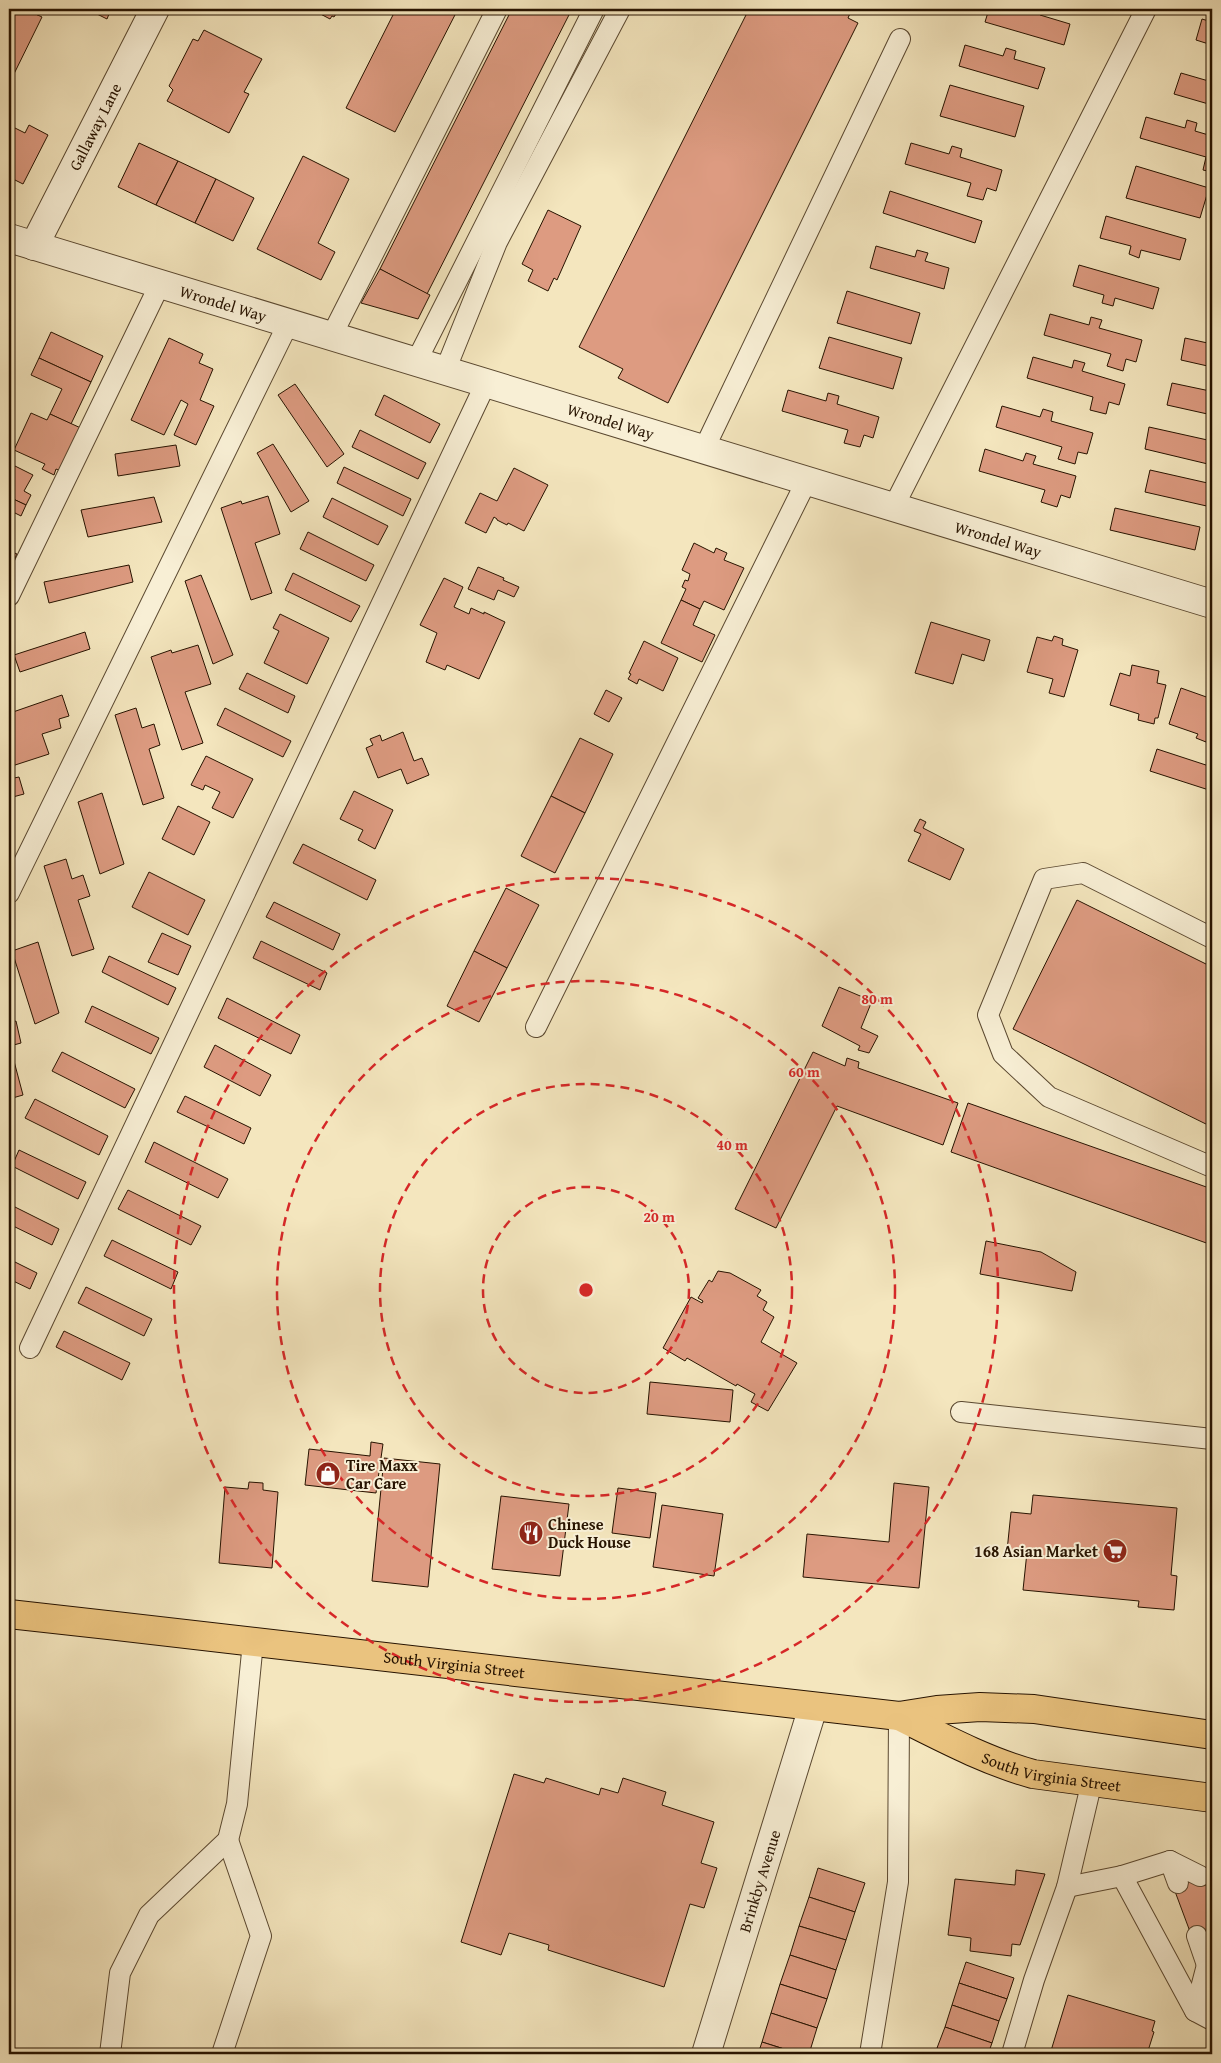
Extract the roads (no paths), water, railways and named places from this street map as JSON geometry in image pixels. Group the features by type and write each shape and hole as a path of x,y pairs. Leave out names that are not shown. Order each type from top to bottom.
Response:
{"main road":[{"name":"South Virginia Street","path":"9,1614 502,1668 899,1716 937,1710 980,1708 1034,1709 1212,1735"},
{"name":"South Virginia Street","path":"899,1716 1007,1767 1033,1774 1212,1798"}],"street":[{"name":"Gallaway Lane","path":"22,242 155,9"},
{"name":"Wrondel Way","path":"22,242 1212,604"},
{"name":"Brinkby Avenue","path":"706,2054 813,1707"}],"lane":[{"path":"331,337 497,9"},
{"path":"416,362 594,9"},
{"path":"445,371 497,242 620,9"},
{"path":"894,506 1146,9"},
{"path":"704,449 900,39"},
{"path":"9,596 160,284"},
{"path":"9,893 288,324"},
{"path":"30,1348 486,383"},
{"path":"536,1027 807,480"},
{"path":"1212,938 1083,873 1044,879 988,1014 1003,1054 1049,1097 1212,1167"},
{"path":"961,1412 1212,1439"},
{"path":"110,2054 120,1973 149,1915 228,1840 237,1804 254,1642"},
{"path":"870,2054 898,1882 899,1716"},
{"path":"1012,2054 1034,1980 1067,1887 1092,1781"},
{"path":"222,2054 260,1936 228,1840"},
{"path":"1067,1887 1122,1876 1170,1861 1200,1876"},
{"path":"1170,1861 1178,1883"},
{"path":"1122,1876 1204,2016"},
{"path":"1197,1936 1210,1958 1204,2016"}],"place":[{"name":"Tire Maxx Car Care","path":"328,1474"},
{"name":"Chinese Duck House","path":"531,1533"},
{"name":"168 Asian Market","path":"1115,1551"}]}
